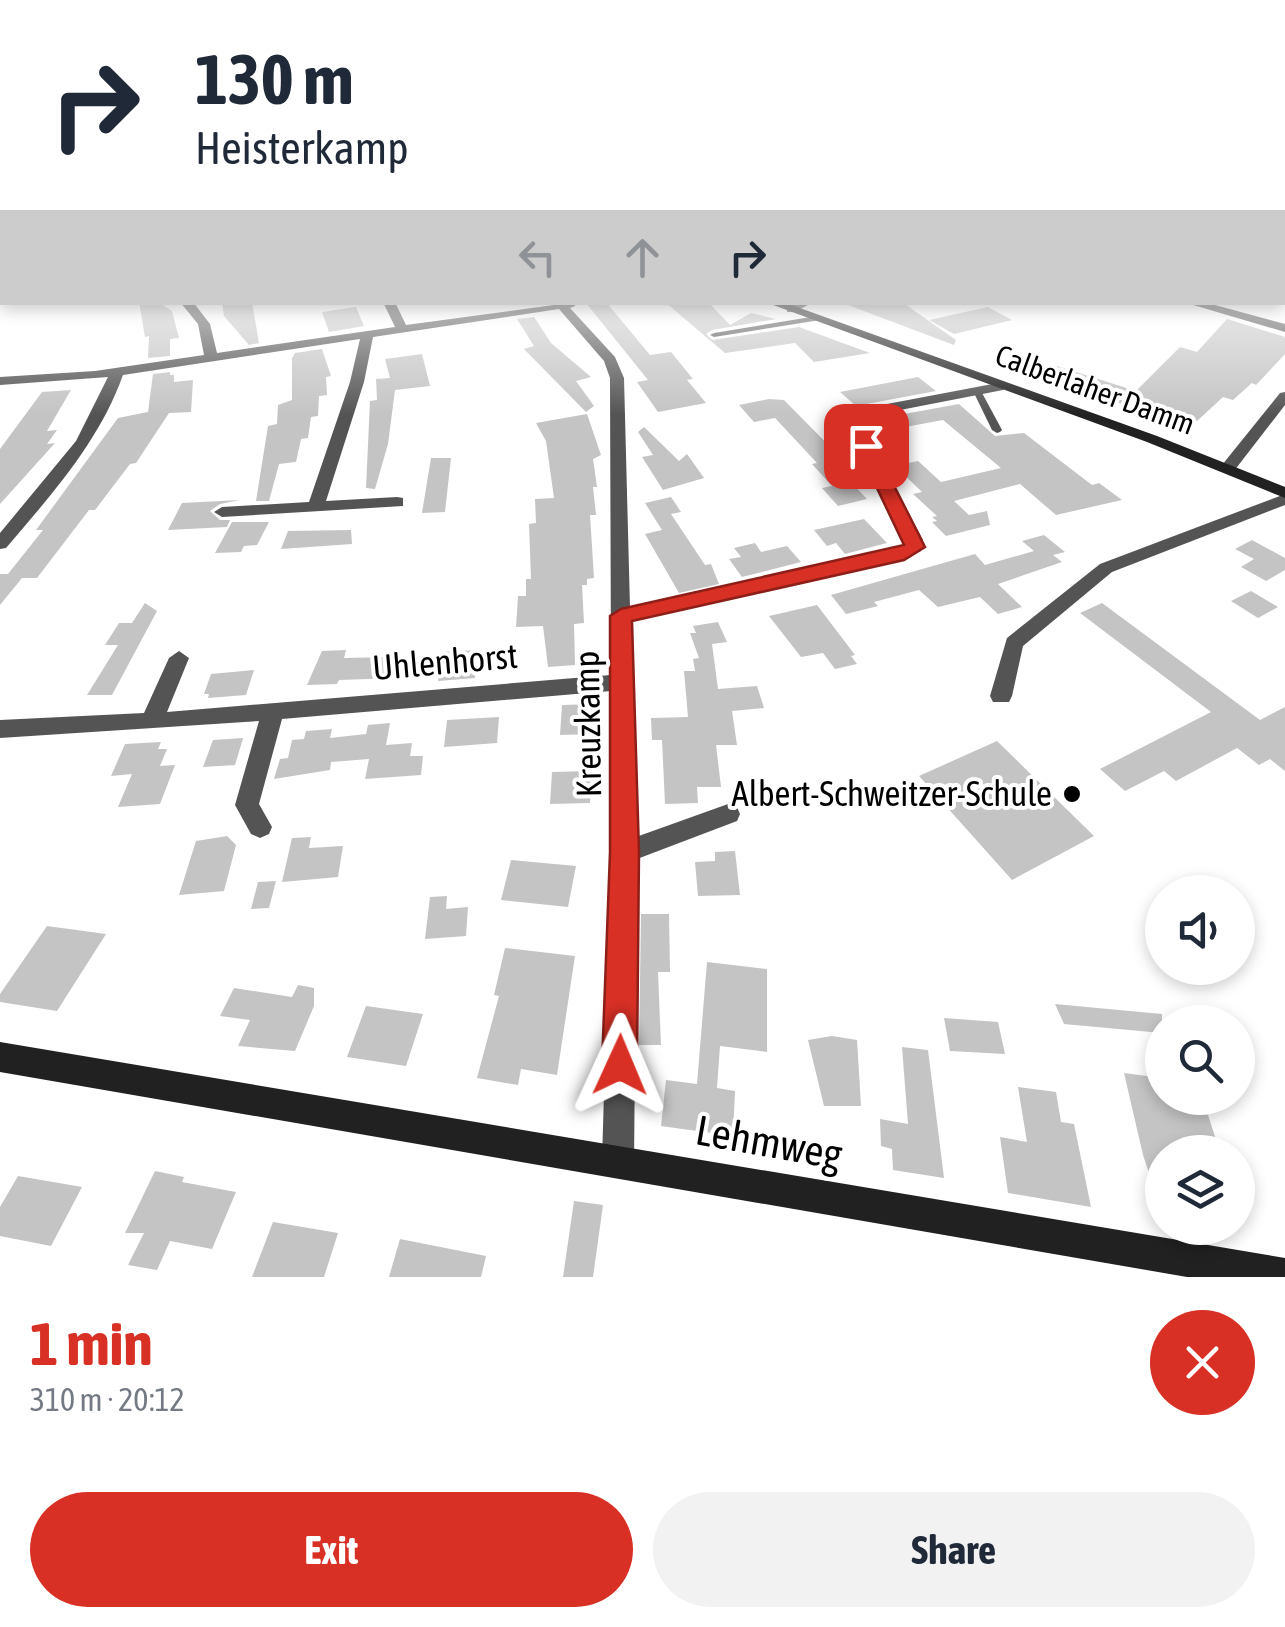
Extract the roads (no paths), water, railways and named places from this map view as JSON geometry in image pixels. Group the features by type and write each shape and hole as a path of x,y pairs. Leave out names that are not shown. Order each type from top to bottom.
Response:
{"street":[{"path":"188,305 204,324 212,357"},
{"path":"390,305 402,329"},
{"path":"0,381 41,382 117,372 560,305"},
{"name":"Kreuzkamp","path":"571,305 610,360 617,378 624,852 618,1161"},
{"name":"Calberlaher Damm","path":"779,305 1228,468 1285,496"},
{"path":"1200,305 1285,328"},
{"path":"316,507 358,382 367,335"},
{"path":"0,544 84,440 105,405 117,372"},
{"path":"621,616 904,554 914,547 914,540 850,415 1004,386"},
{"path":"1228,468 1285,396"},
{"path":"1002,696 1014,643 1106,568 1285,496"},
{"path":"222,512 396,502"},
{"path":"152,721 179,658"},
{"name":"Uhlenhorst","path":"0,729 273,712 622,682"},
{"path":"260,827 247,804 273,712"},
{"path":"624,852 728,814"},
{"name":"Lehmweg","path":"0,1058 1285,1276"}],"lane":[{"path":"714,335 817,318"},
{"path":"977,391 997,430"}],"place":[{"name":"Albert-Schweitzer-Schule","path":"1072,794"}]}
